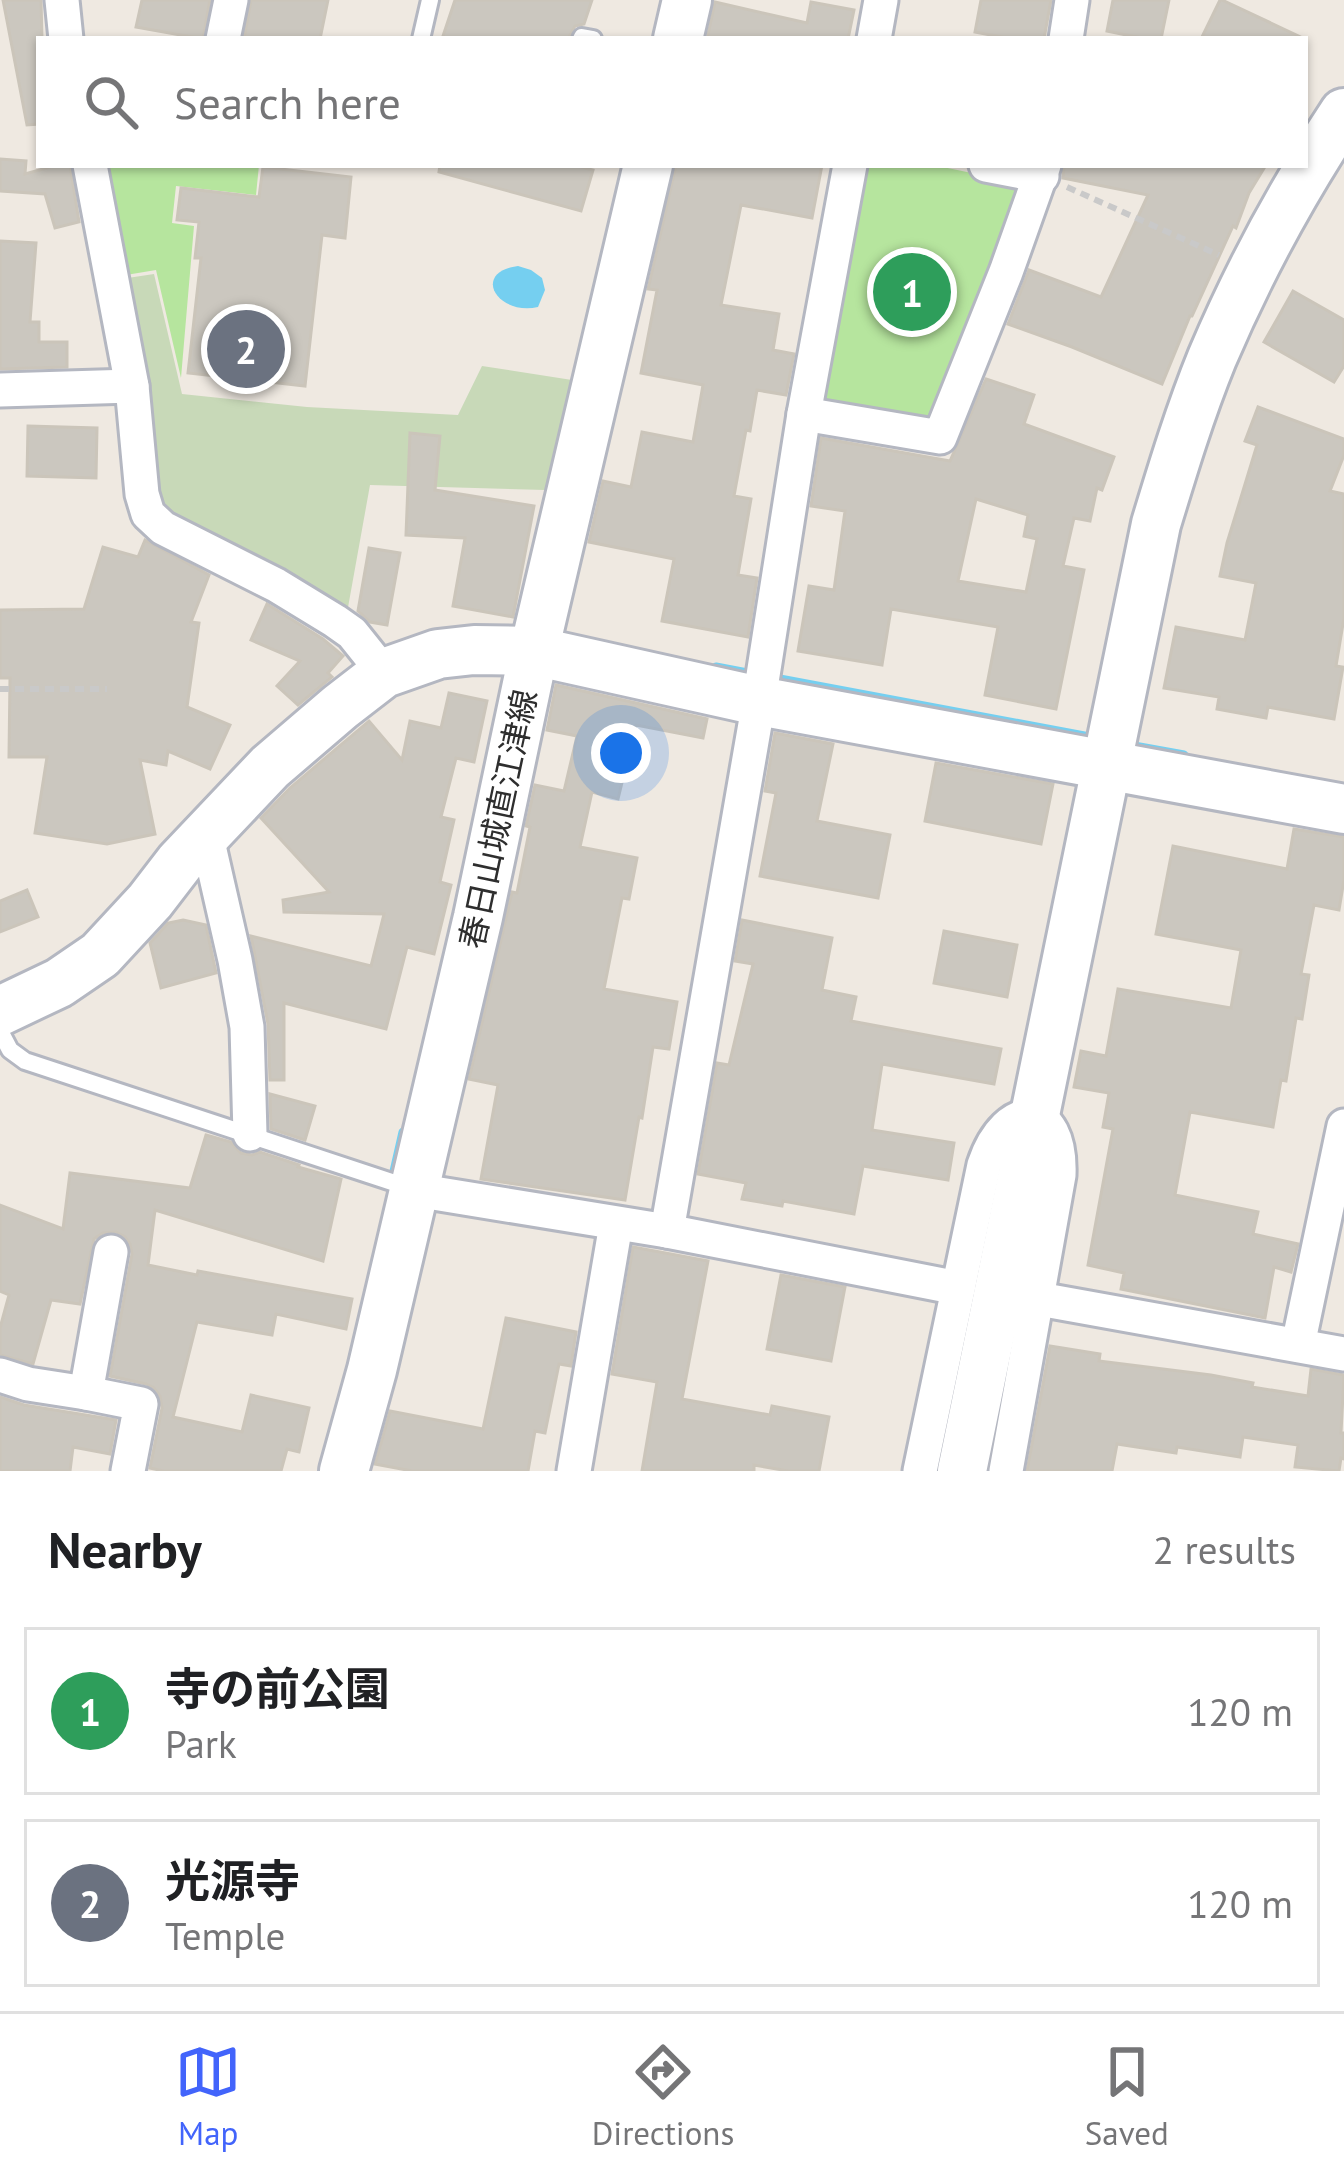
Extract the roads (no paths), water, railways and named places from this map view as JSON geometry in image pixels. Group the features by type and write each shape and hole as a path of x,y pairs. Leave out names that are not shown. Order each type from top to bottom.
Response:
{"street":[{"path":"62,0 66,36"},
{"path":"224,36 231,0"},
{"path":"679,36 687,0"},
{"path":"875,36 881,0"},
{"path":"1066,36 1072,0"},
{"path":"962,1471 1156,524 1192,410 1230,317 1344,113"},
{"path":"91,168 132,386 148,514 163,528 276,585 335,621 384,673"},
{"name":"春日山城直江津線","path":"344,1471 415,1190 647,168"},
{"path":"668,1231 849,168"},
{"path":"804,414 940,437 1043,171"},
{"path":"0,390 132,386"},
{"path":"0,1011 59,983 100,955 206,833 302,738 384,673 439,654 534,651 759,701 1344,808"},
{"path":"206,833 247,1027 250,1133"},
{"path":"920,1471 991,1147 1009,1123 1035,1117 1056,1137 1060,1156 1057,1197 1006,1471"},
{"path":"1298,1346 1344,1126"},
{"path":"415,1190 668,1231 958,1288"},
{"path":"574,1471 616,1224"},
{"path":"86,1393 111,1252"},
{"path":"1039,1299 1344,1354"},
{"path":"0,1375 141,1405 128,1471"}],"lane":[{"path":"422,36 430,0"},
{"path":"0,1031 10,1050 25,1061 415,1190"}],"water":[{"path":"518,266 542,278 545,290 538,307 511,305 495,292 496,276"}],"waterway":[{"path":"716,667 1095,738"},
{"path":"1123,744 1184,755"},
{"path":"392,1180 403,1132"}],"place":[{"name":"寺の前公園","path":"912,292"},
{"name":"光源寺","path":"246,349"}]}
